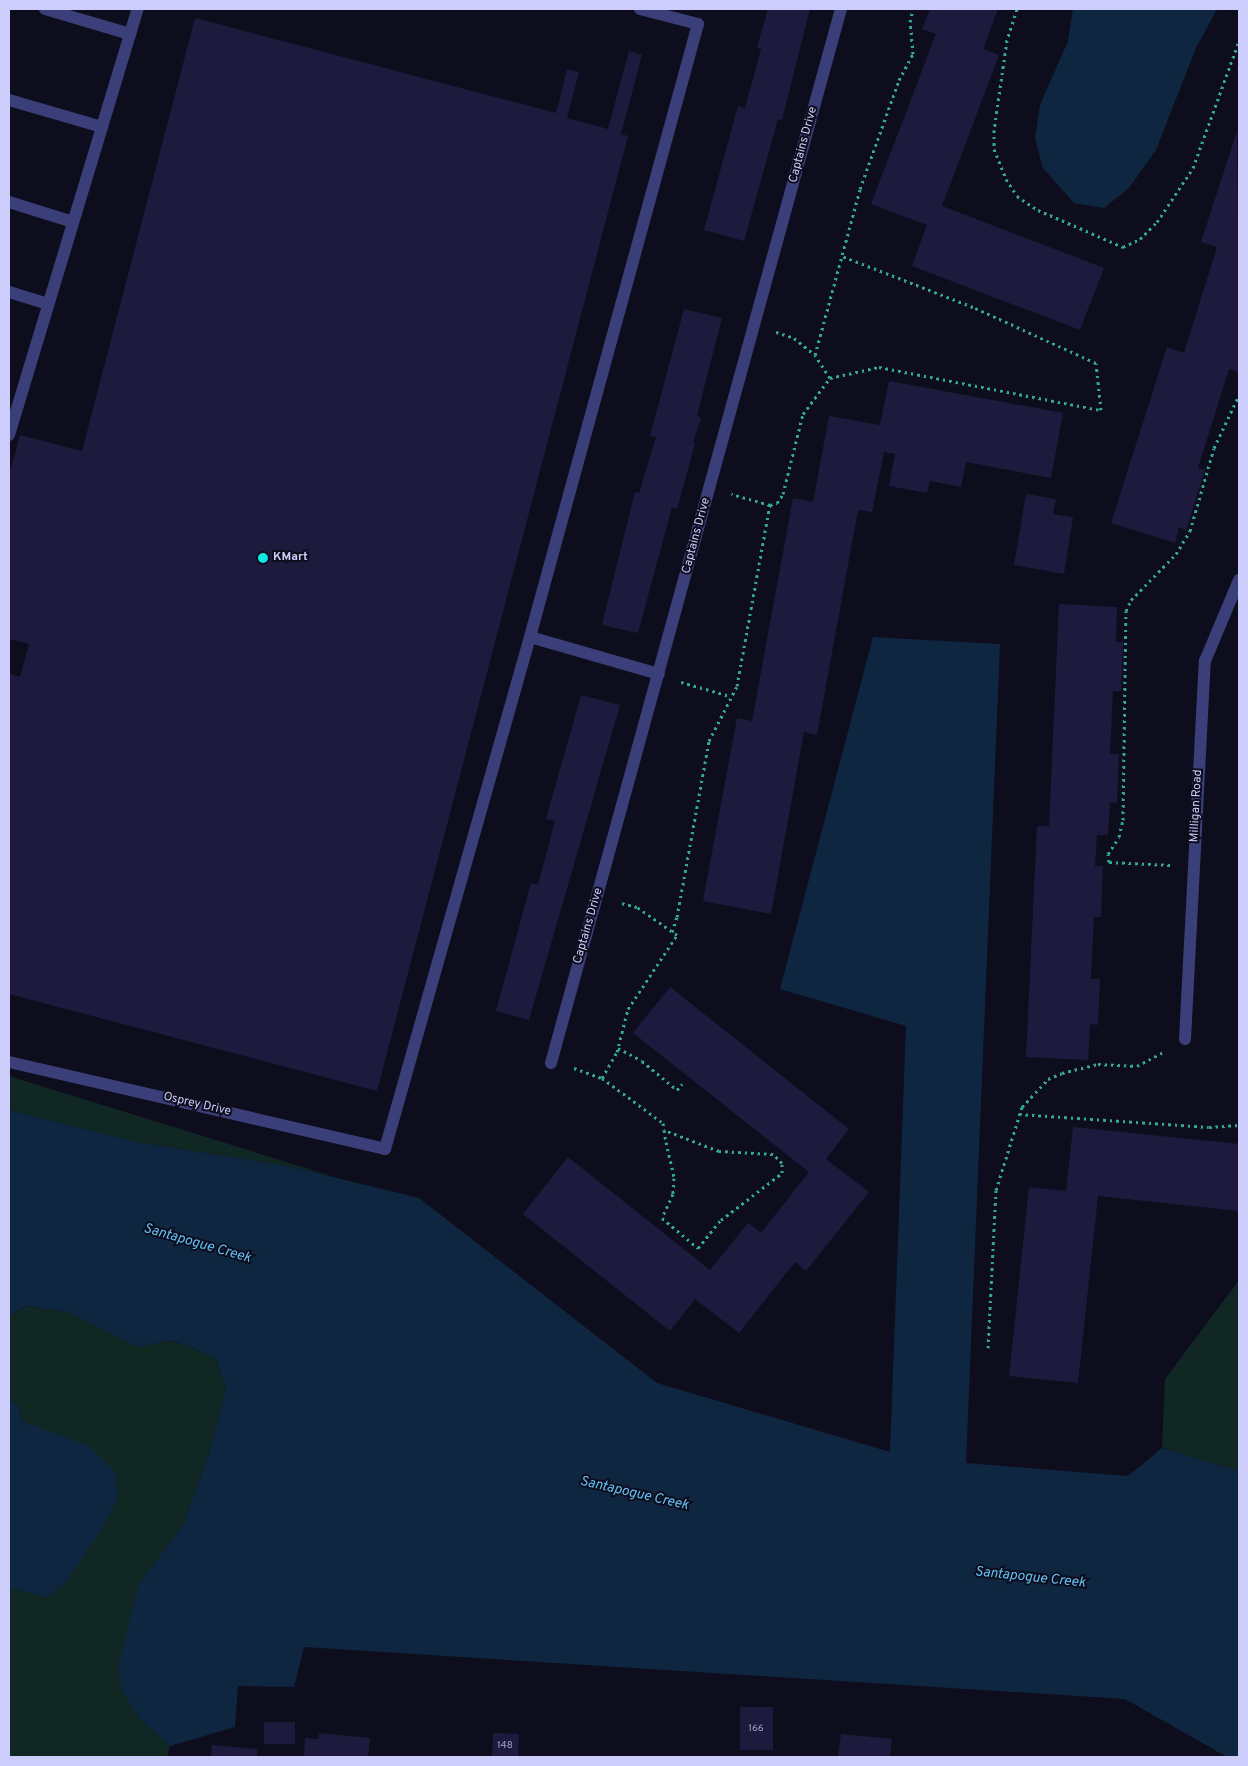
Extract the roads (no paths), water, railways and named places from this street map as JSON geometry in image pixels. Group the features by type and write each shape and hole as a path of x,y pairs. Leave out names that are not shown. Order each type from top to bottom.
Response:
{"street":[{"path":"45,9 130,34"},
{"path":"9,435 12,410 48,304 138,9"},
{"path":"640,9 698,24 530,637 665,677"},
{"name":"Captains Drive","path":"552,1063 597,898 665,677 710,488 841,9"},
{"path":"9,100 102,127"},
{"path":"9,202 73,222"},
{"path":"9,292 48,304"},
{"name":"Milligan Road","path":"1185,1039 1206,661 1239,580"},
{"name":"Osprey Drive","path":"9,1062 385,1149 530,637"}],"water":[{"path":"1073,9 1217,9 1196,48 1156,150 1129,188 1104,208 1074,203 1043,168 1035,139 1040,105 1068,41"},
{"name":"Santapogue Creek","path":"873,637 1000,644 966,1463 1128,1476 1162,1448 1239,1471 1239,1757 1227,1757 1125,1699 304,1647 294,1687 238,1686 235,1727 170,1746 140,1719 122,1691 118,1668 138,1586 184,1523 210,1450 226,1388 215,1357 171,1340 138,1347 68,1312 26,1306 9,1316 9,1110 142,1143 288,1166 419,1198 657,1383 890,1452 906,1026 780,989"},
{"path":"9,1399 19,1407 22,1421 87,1445 115,1472 118,1498 104,1525 66,1583 46,1597 9,1588"}],"place":[{"name":"KMart","path":"263,558"}]}
